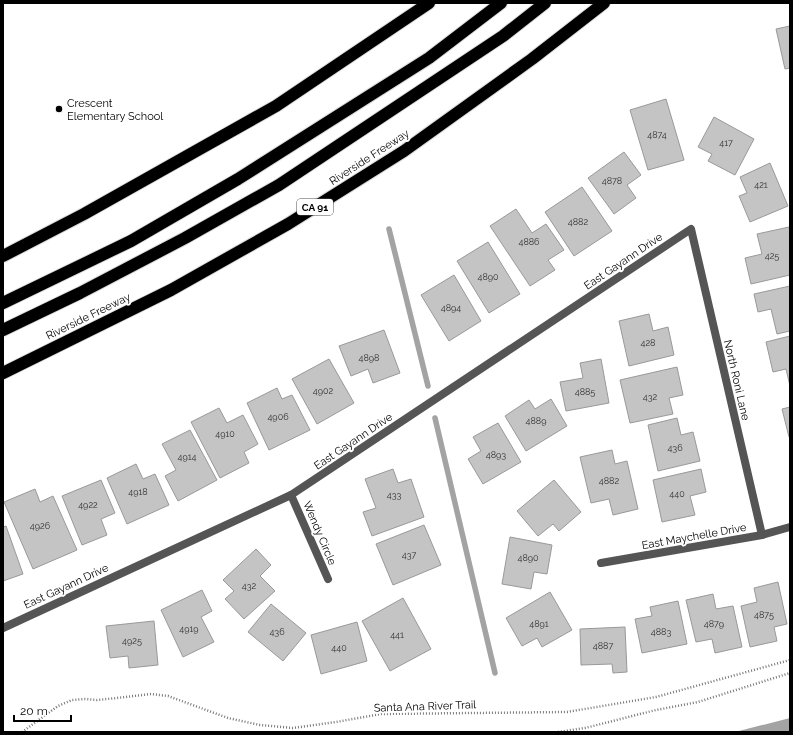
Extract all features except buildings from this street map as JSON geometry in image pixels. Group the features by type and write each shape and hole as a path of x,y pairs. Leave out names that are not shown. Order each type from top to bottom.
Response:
{"highway":[{"path":"3,256 84,214 276,106 429,3"},
{"path":"3,303 131,241 238,179 429,58 501,3"},
{"path":"3,330 80,293 178,242 279,185 503,36 545,3"},
{"name":"Riverside Freeway","path":"3,373 171,290 288,224 404,151 525,63 604,3"}],"street":[{"name":"East Gayann Drive","path":"3,628 292,495 691,229"},
{"name":"North Roni Lane","path":"691,229 762,535"},
{"name":"Wendy Circle","path":"292,495 328,579"},
{"name":"East Maychelle Drive","path":"601,564 762,535 790,527"}],"path":[{"name":"Santa Ana River Trail","path":"22,732 58,706 72,700 97,700 151,694 168,696 228,718 260,725 294,728 382,714 566,712 656,697 790,660"},
{"path":"558,732 585,728 656,710 698,702 790,673"}],"shaded area":[{"path":"790,718 790,732 735,732"}],"waterway":[{"path":"389,229 428,386"},
{"path":"435,418 495,673"}],"place":[{"name":"Crescent Elementary School","path":"59,109"}]}
